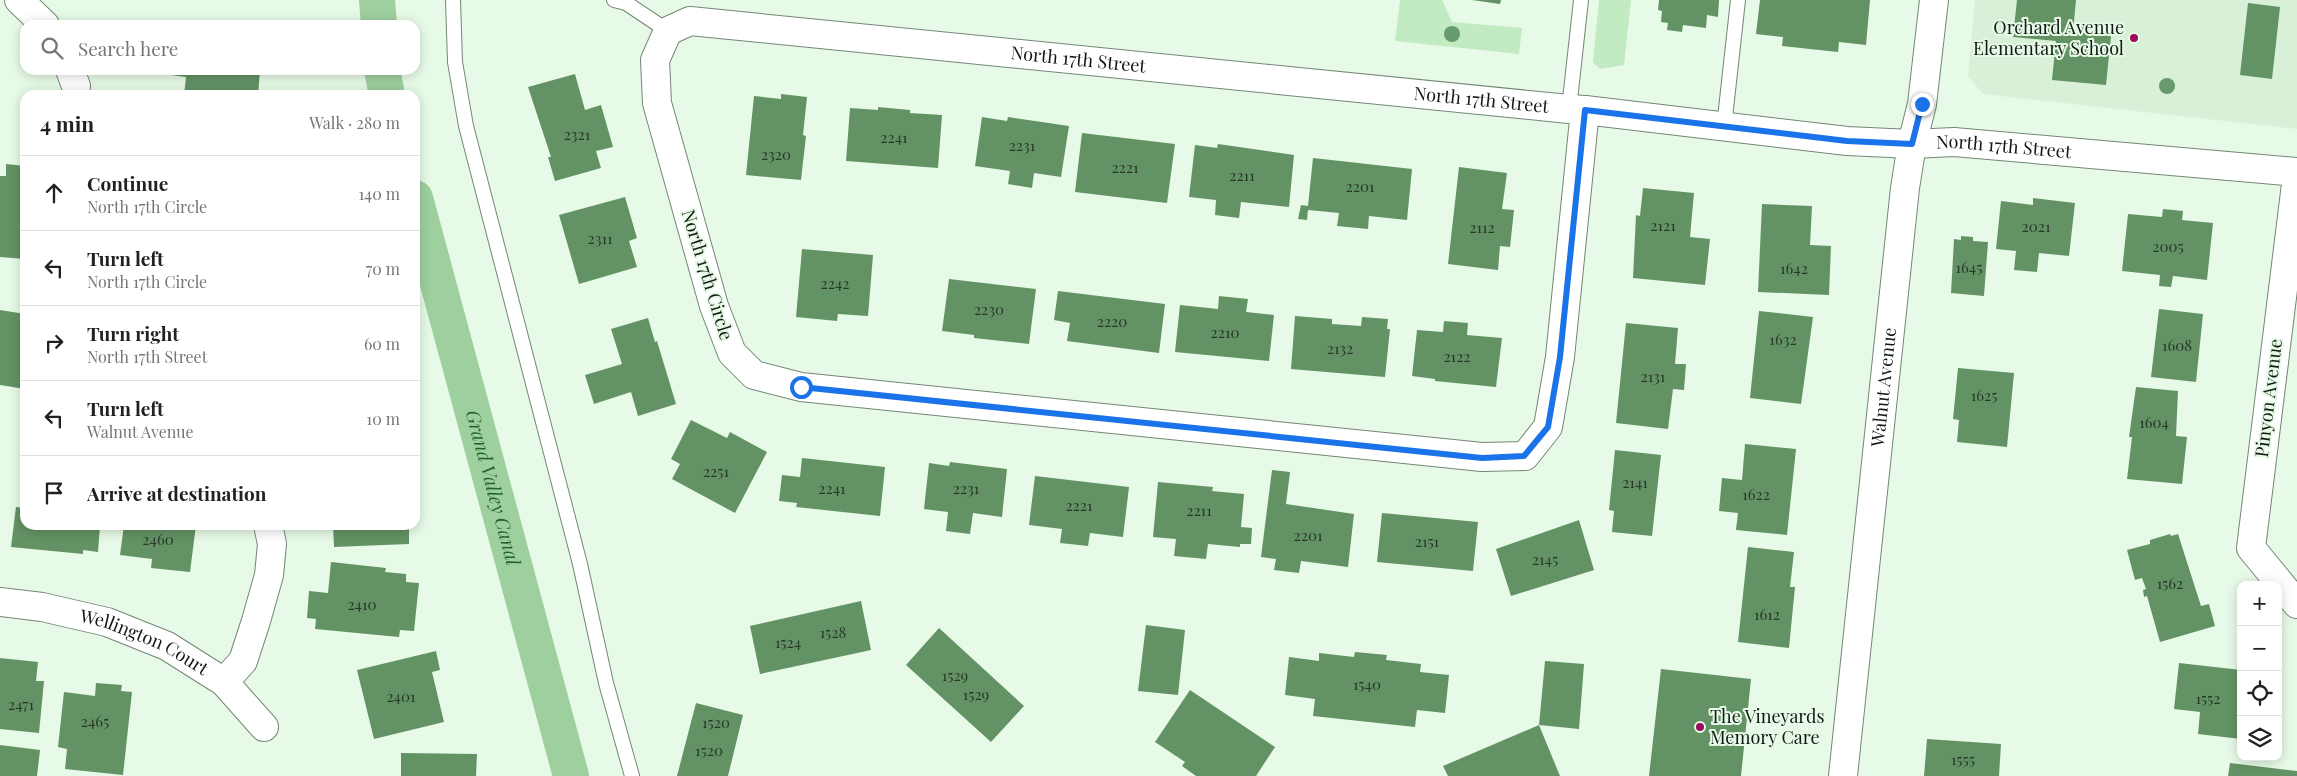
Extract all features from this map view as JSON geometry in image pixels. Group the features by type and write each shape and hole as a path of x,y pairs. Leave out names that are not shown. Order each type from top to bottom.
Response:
{"street":[{"path":"19,0 40,20"},
{"name":"Walnut Avenue","path":"1843,776 1905,193 1912,144 1922,104 1934,0"},
{"name":"North 17th Street","path":"668,31 690,21 1577,109 1847,141 1912,144 1954,142 2297,172"},
{"name":"North 17th Circle","path":"668,31 655,60 657,103 714,306 732,353 754,375 801,387 1482,458 1524,456 1548,427 1560,357 1577,109"},
{"name":"Pinyon Avenue","path":"2297,176 2251,548 2297,604"},
{"path":"224,682 243,662 256,621 269,575 272,544 269,530"},
{"name":"Wellington Court","path":"0,602 42,607 107,622 167,646 224,682 264,727"}],"lane":[{"path":"453,0 455,62 466,126 580,564 606,683 632,776"},
{"path":"614,0 626,3 668,31"},
{"path":"1577,109 1581,0"},
{"path":"1724,127 1738,0"}],"shaded area":[{"path":"1400,0 1442,0 1452,22 1522,28 1519,54 1395,41"},
{"path":"1599,0 1631,0 1624,65 1600,69 1593,62"},
{"name":"Orchard Avenue Elementary School","path":"1975,0 2297,0 2297,129 1983,94 1968,76"}],"building":[{"path":"1472,0 1501,0 1500,4"},
{"path":"1659,0 1719,0 1718,17 1707,15 1706,28 1683,25 1682,32 1667,30 1668,23 1661,22 1662,11 1658,10"},
{"path":"1760,0 1870,0 1866,45 1839,42 1838,52 1782,46 1783,37 1756,34"},
{"path":"2017,0 2076,0 2073,32 2111,36 2106,85 2052,80 2056,41 2013,37"},
{"path":"2248,3 2280,7 2272,79 2240,75"},
{"path":"575,74 585,110 601,105 613,147 596,151 601,168 555,181 548,157 551,157 528,87"},
{"path":"171,75 260,75 258,90 185,90 186,77"},
{"path":"781,94 807,97 803,135 806,136 801,180 746,175 754,96 781,99"},
{"path":"878,107 910,110 910,113 942,115 938,168 846,161 850,108 878,110"},
{"path":"982,117 1007,121 1008,117 1069,126 1061,177 1034,173 1032,188 1008,184 1010,171 975,166"},
{"path":"1082,133 1175,144 1167,203 1075,192"},
{"path":"1218,144 1294,155 1289,207 1241,202 1239,218 1215,215 1216,200 1189,197 1195,145 1217,148"},
{"path":"1313,158 1412,169 1407,220 1369,216 1368,229 1337,226 1339,213 1308,210 1307,220 1298,219 1301,205 1308,206"},
{"path":"6,164 20,165 20,259 0,257 0,176 6,176"},
{"path":"1459,167 1507,173 1502,209 1514,210 1510,247 1500,246 1498,270 1448,264"},
{"path":"1643,188 1694,193 1690,237 1710,239 1705,285 1633,278 1636,215 1640,216"},
{"path":"625,197 637,238 629,241 637,267 579,284 559,215"},
{"path":"2033,198 2075,203 2069,256 2039,253 2037,272 2014,270 2016,251 1996,249 2001,201 2033,205"},
{"path":"1762,204 1812,206 1810,245 1831,246 1829,295 1758,292"},
{"path":"2163,209 2183,211 2182,220 2213,223 2207,280 2173,276 2171,287 2159,286 2160,275 2122,271 2128,214 2162,217"},
{"path":"1961,236 1973,237 1973,241 1988,242 1984,296 1951,293 1954,239 1961,240"},
{"path":"802,249 873,255 868,316 838,314 837,321 796,317"},
{"path":"949,279 1036,289 1029,344 974,338 974,335 942,331"},
{"path":"1058,291 1165,304 1159,353 1067,341 1070,323 1054,320"},
{"path":"1219,296 1248,299 1246,312 1274,315 1269,361 1175,352 1180,305 1218,309"},
{"path":"2159,309 2203,314 2196,382 2151,377"},
{"path":"0,310 20,313 20,388 0,385"},
{"path":"1759,311 1813,317 1801,404 1750,398"},
{"path":"1295,316 1332,319 1332,324 1361,326 1362,317 1388,319 1387,329 1390,329 1385,377 1291,369"},
{"path":"648,318 676,404 638,416 631,392 594,404 585,375 622,364 611,329"},
{"path":"1444,321 1468,323 1467,335 1502,338 1496,387 1435,381 1435,379 1412,376 1417,330 1443,332"},
{"path":"1626,323 1678,328 1675,364 1686,364 1684,390 1673,389 1668,429 1616,423"},
{"path":"1958,368 2014,373 2007,447 1957,442 1959,420 1953,419"},
{"path":"2136,387 2178,391 2176,436 2187,437 2182,484 2127,479 2132,437 2129,437"},
{"path":"691,420 727,438 730,432 767,452 735,513 672,479 680,464 671,459"},
{"path":"1745,444 1796,449 1787,535 1736,530 1738,513 1719,511 1722,478 1742,480"},
{"path":"1615,450 1661,455 1652,536 1612,532 1614,511 1609,510"},
{"path":"802,458 885,467 880,516 796,507 797,503 779,501 782,475 800,477"},
{"path":"950,462 1007,469 1002,517 973,513 970,534 946,531 948,512 924,509 929,463 949,466"},
{"path":"1272,470 1290,472 1286,504 1354,514 1348,567 1301,561 1299,573 1274,570 1276,559 1261,557"},
{"path":"1035,476 1129,487 1123,537 1090,533 1088,546 1060,543 1062,529 1029,525"},
{"path":"1158,482 1213,487 1212,491 1244,494 1241,527 1252,528 1251,544 1240,544 1240,547 1208,544 1206,559 1174,556 1176,539 1153,537"},
{"path":"16,507 20,507 20,530 100,530 98,552 83,550 83,554 11,547"},
{"path":"1382,513 1478,522 1473,571 1377,562"},
{"path":"1579,520 1594,570 1511,596 1496,549"},
{"path":"123,530 195,530 190,572 151,568 152,559 120,555"},
{"path":"333,530 409,530 409,544 334,547"},
{"path":"2170,534 2171,536 2178,534 2201,606 2209,604 2215,626 2160,642 2147,596 2144,597 2143,590 2146,589 2142,578 2135,580 2127,550 2150,544 2150,540"},
{"path":"1748,547 1794,552 1790,587 1795,587 1789,648 1738,642"},
{"path":"331,562 386,568 385,572 406,574 406,582 419,583 414,631 400,630 399,637 315,629 316,619 307,618 309,591 328,593"},
{"path":"861,601 871,650 760,674 750,626"},
{"path":"1146,625 1185,630 1178,695 1138,691"},
{"path":"939,628 1024,706 991,742 906,665"},
{"path":"436,651 440,670 432,672 444,722 374,739 357,670"},
{"path":"1355,652 1387,655 1386,660 1421,664 1420,672 1449,675 1445,713 1417,710 1415,727 1313,716 1315,699 1285,695 1289,657 1319,661 1319,653 1354,657"},
{"path":"0,658 38,662 36,681 44,681 39,733 0,729"},
{"path":"1545,661 1584,664 1579,729 1539,725"},
{"path":"2179,663 2237,670 2237,739 2198,734 2200,712 2174,709"},
{"name":"The Vineyards Memory Care","path":"1661,669 1751,679 1741,776 1649,776"},
{"path":"96,683 122,685 121,691 132,692 123,775 65,769 67,749 58,747 64,692 95,696"},
{"path":"1190,690 1275,747 1256,776 1196,776 1182,766 1185,762 1155,742"},
{"path":"696,703 743,715 728,776 677,776"},
{"path":"1539,725 1560,776 1448,776 1443,766"},
{"path":"1927,739 2001,744 1999,776 1924,776"},
{"path":"0,745 40,750 37,776 0,776"},
{"path":"401,753 477,754 476,776 401,776"},
{"path":"2230,763 2297,771 2297,776 2228,776"}],"waterway":[{"name":"Grand Valley Canal","path":"377,0 379,20"},
{"name":"Grand Valley Canal","path":"383,75 386,90"},
{"name":"Grand Valley Canal","path":"420,217 571,776"}],"place":[{"name":"Orchard Avenue Elementary School","path":"2134,38"},
{"name":"The Vineyards Memory Care","path":"1700,727"}],"route":[{"path":"801,387 1482,458 1524,456 1548,427 1560,357 1585,110 1847,141 1912,144 1922,104"}]}
